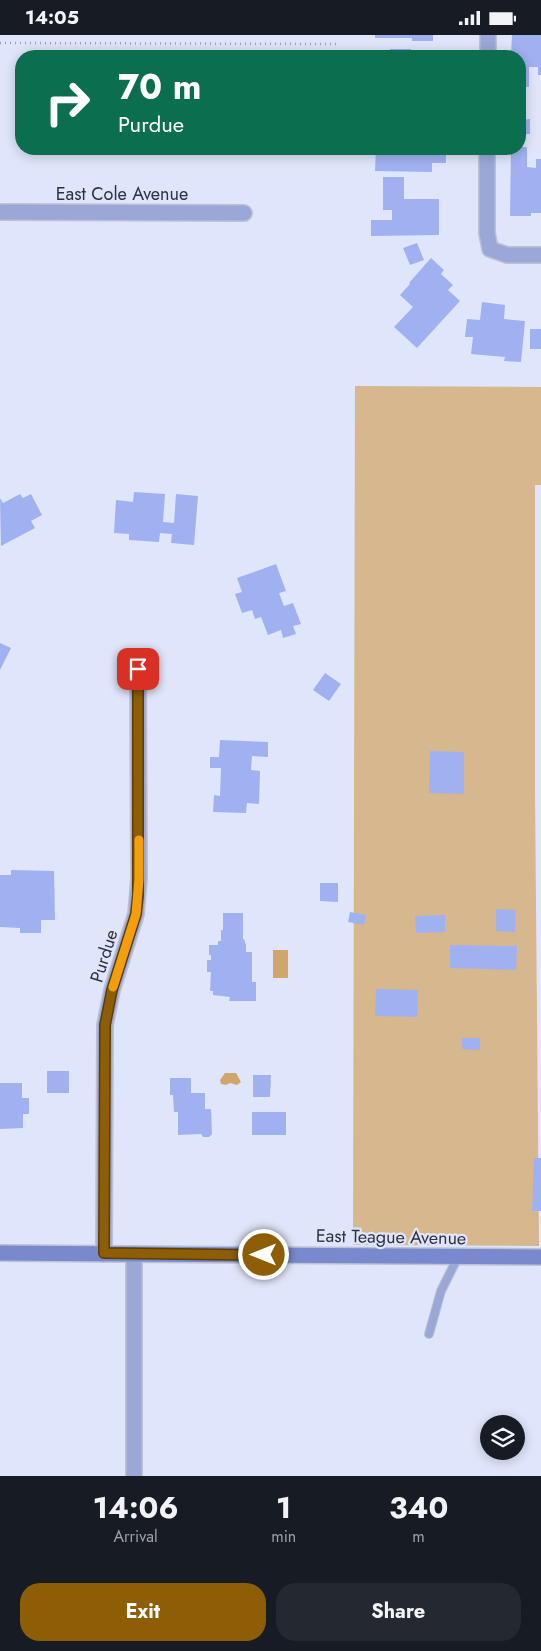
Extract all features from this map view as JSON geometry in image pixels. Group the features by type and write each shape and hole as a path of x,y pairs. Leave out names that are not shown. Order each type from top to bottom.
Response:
{"street":[{"path":"488,35 488,50"},
{"path":"487,155 487,233 490,249 507,255 541,255"},
{"name":"East Cole Avenue","path":"0,212 244,213"},
{"name":"Purdue","path":"104,1253 105,1025 112,990 136,914 138,887 138,669"},
{"name":"East Teague Avenue","path":"0,1253 541,1257"},
{"path":"134,1253 134,1476"}],"lane":[{"path":"429,1334 441,1291 458,1256"}],"path":[{"path":"0,43 339,44"}],"shaded area":[{"path":"355,386 541,387 541,485 535,485 535,793 539,1246 353,1245"},
{"path":"273,950 288,950 288,978 273,978"},
{"path":"225,1073 236,1073 241,1082 237,1085 230,1083 226,1085 221,1084 220,1080"}],"building":[{"path":"375,35 433,35 433,41 412,41 412,38 375,38"},
{"path":"512,35 541,35 541,75 538,75 538,67 529,67 529,87 526,87 526,50 511,50"},
{"path":"390,49 411,49 411,50"},
{"path":"526,119 530,119 530,134 526,134"},
{"path":"527,147 527,167 536,168 536,159 541,159 541,213 531,213 531,216 510,216 511,155 526,155"},
{"path":"376,155 446,155 446,163 432,163 432,172 375,171"},
{"path":"383,177 404,177 404,199 439,199 439,235 371,236 371,220 392,220 392,210 383,210"},
{"path":"417,243 424,260 410,265 403,248"},
{"path":"431,258 444,270 441,274 453,285 448,290 460,301 417,348 394,327 413,307 400,295"},
{"path":"482,302 505,305 504,319 525,321 521,362 504,361 505,357 471,354 473,337 465,337 467,319 480,320"},
{"path":"530,329 541,329 541,349 530,349"},
{"path":"134,492 165,494 163,522 174,523 176,494 198,496 194,545 171,543 172,534 160,533 159,542 129,540 129,534 114,533 116,500 133,502"},
{"path":"20,494 23,498 31,494 42,515 31,521 35,528 1,546 0,498 3,503"},
{"path":"276,564 286,591 279,593 284,606 293,603 301,624 293,626 296,634 283,638 281,630 268,635 261,617 255,619 252,610 242,613 235,594 242,592 237,578"},
{"path":"0,643 11,648 0,670"},
{"path":"325,673 341,684 329,701 313,690"},
{"path":"220,740 268,742 268,757 252,756 251,770 260,771 259,804 247,803 246,813 213,812 214,795 220,796 221,768 210,768 210,757 219,757"},
{"path":"430,751 464,752 464,794 429,793"},
{"path":"11,870 54,871 55,920 41,920 41,933 20,933 20,928 0,927 0,875 11,875"},
{"path":"320,883 338,883 338,902 320,901"},
{"path":"496,909 516,910 515,932 496,931"},
{"path":"350,912 366,915 364,925 348,922"},
{"path":"223,913 243,913 243,939 246,945 246,952 252,952 252,982 256,982 256,1001 229,1001 230,997 213,995 213,991 210,991 211,972 207,972 207,960 211,960 209,945 218,945 218,941 221,941"},
{"path":"445,915 445,932 416,933 415,916"},
{"path":"450,945 517,946 516,970 450,968"},
{"path":"376,989 418,990 417,1017 375,1016"},
{"path":"462,1038 480,1038 480,1050 462,1049"},
{"path":"47,1071 69,1071 69,1093 47,1093"},
{"path":"253,1075 271,1075 270,1097 253,1097"},
{"path":"170,1078 191,1078 191,1093 205,1093 205,1109 211,1109 212,1134 209,1137 203,1137 201,1134 178,1135 178,1112 174,1112 173,1095 170,1095"},
{"path":"0,1083 22,1083 22,1098 29,1098 29,1114 23,1114 23,1128 0,1129"},
{"path":"252,1112 286,1112 286,1135 252,1135"},
{"path":"534,1158 541,1158 541,1211 532,1211"}],"slow traffic":[{"path":"113,987 136,914 139,879 139,840"}],"route":[{"path":"138,669 139,879 136,914 112,990 105,1025 104,1253 264,1255"}]}
